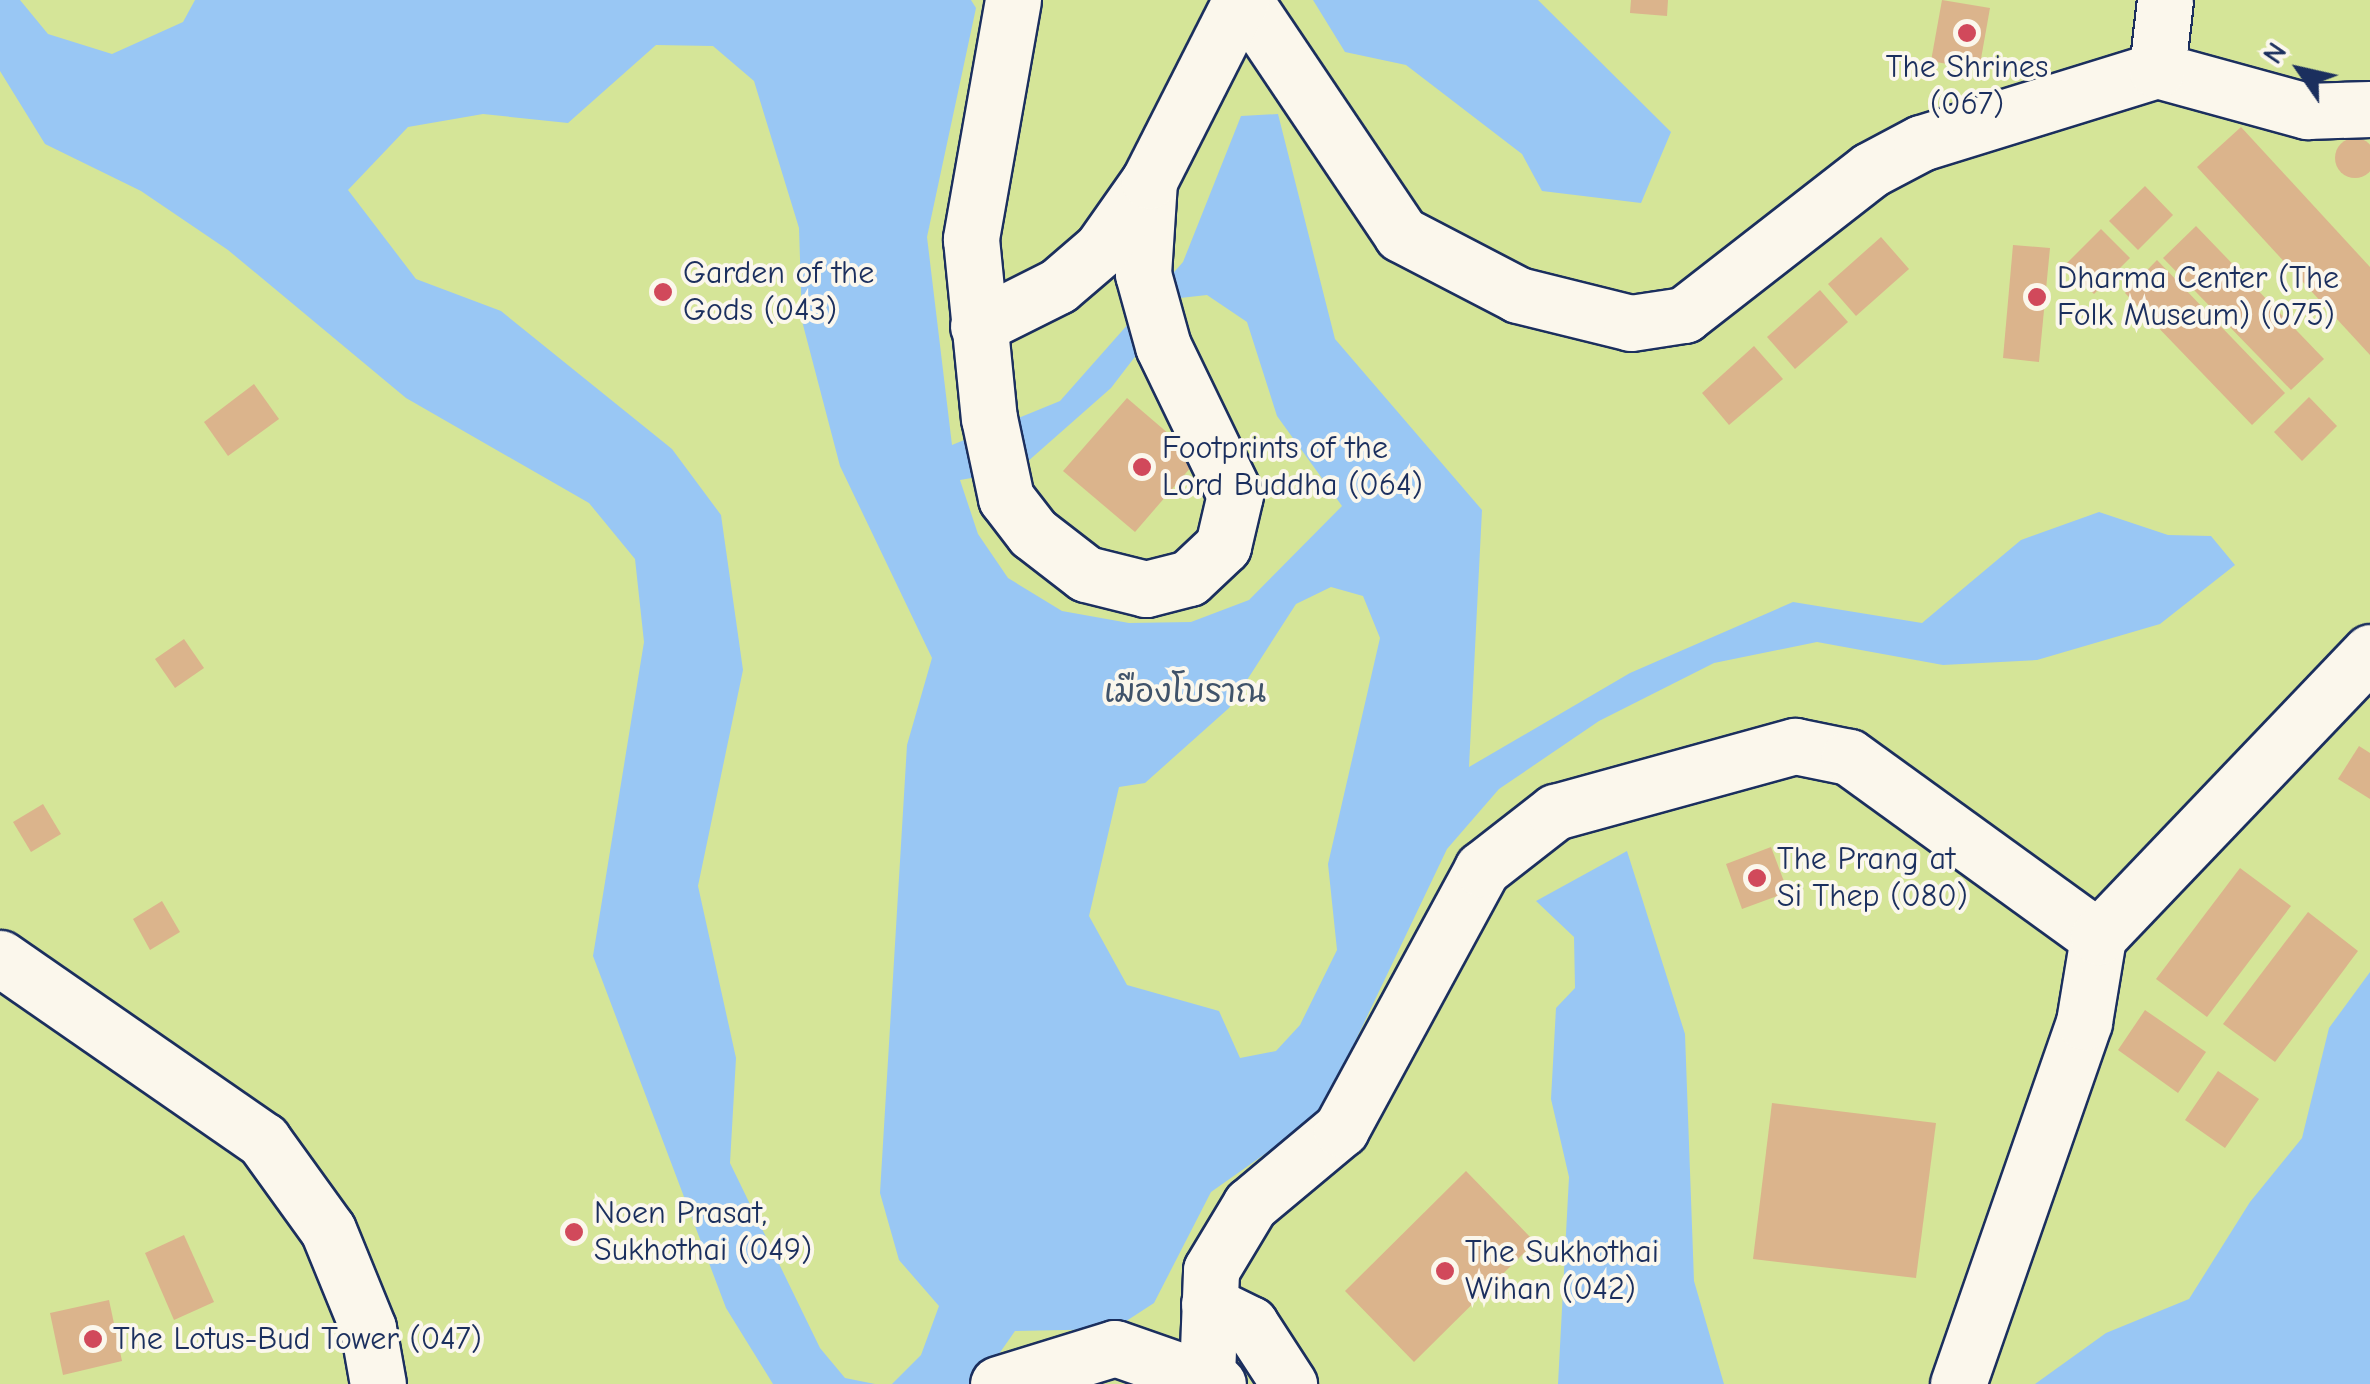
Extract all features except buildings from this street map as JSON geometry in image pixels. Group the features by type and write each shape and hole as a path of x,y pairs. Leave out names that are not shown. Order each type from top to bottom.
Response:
{"lane":[{"path":"1012,0 972,239 990,418 1006,498 1033,533 1086,574 1146,589 1189,578 1223,546 1234,495 1163,346 1143,274 1150,181"},
{"path":"978,326 1058,286 1100,250 1150,181 1242,0 1400,234 1518,296 1631,322 1684,315 1870,170 1920,142 2157,70 2307,111 2370,109"},
{"path":"2157,70 2165,0"},
{"path":"1958,1384 2084,1022 2098,936 2370,652"},
{"path":"998,1384 1116,1348 1213,1380 1211,1270 1250,1205 1341,1129 1482,870 1555,812 1796,746 1849,757 2098,936"},
{"path":"0,958 263,1140 328,1230 368,1328 378,1384"},
{"path":"1210,1304 1250,1324 1290,1384"}],"green space":[{"name":"เมืองโบราณ","path":"0,0 2370,0 2370,1384 0,1384"}],"water":[{"path":"0,0 20,0 48,34 112,54 183,22 195,0 971,0 976,8 927,237 952,445 1060,401 1183,262 1241,116 1278,114 1335,339 1482,510 1469,767 1630,673 1793,602 1922,623 2021,540 2099,512 2168,535 2211,536 2235,565 2160,624 2037,660 1943,665 1817,642 1714,663 1599,721 1499,789 1447,849 1320,1115 1211,1192 1154,1303 1114,1329 1015,1331 978,1384 892,1384 921,1355 939,1306 899,1260 880,1193 907,745 932,658 840,466 802,321 799,228 754,81 713,46 656,45 568,123 483,114 408,127 348,190 416,279 501,311 672,449 721,515 743,670 698,886 736,1058 730,1163 820,1348 845,1378 875,1384 773,1384 726,1308 593,956 644,642 635,559 589,503 406,398 228,250 141,191 45,144 0,71","holes":["1207,295 1247,322 1277,416 1342,506 1249,600 1191,622 1129,623 1062,611 1008,578 978,534 960,480 1018,470 1111,388 1180,298","1331,587 1363,596 1380,638 1328,864 1337,950 1300,1025 1276,1051 1240,1058 1219,1011 1127,985 1089,916 1119,787 1145,783 1229,708 1296,604"]},
{"path":"1313,0 1538,0 1671,132 1641,203 1542,191 1522,154 1406,65 1345,52"},
{"path":"1627,851 1685,1034 1694,1281 1724,1384 1558,1384 1569,1177 1551,1099 1556,1008 1575,988 1574,937 1536,901"},
{"path":"2370,972 2370,1384 2035,1384 2106,1333 2189,1299 2250,1202 2302,1138 2329,1028"}],"place":[{"name":"The Shrines (067)","path":"1967,33"},
{"name":"Garden of the Gods (043)","path":"663,292"},
{"name":"Dharma Center (The Folk Museum) (075)","path":"2037,297"},
{"name":"Footprints of the Lord Buddha (064)","path":"1142,467"},
{"name":"The Prang at Si Thep (080)","path":"1757,878"},
{"name":"Noen Prasat, Sukhothai (049)","path":"574,1232"},
{"name":"The Sukhothai Wihan (042)","path":"1445,1271"},
{"name":"The Lotus-Bud Tower (047)","path":"93,1339"}]}
